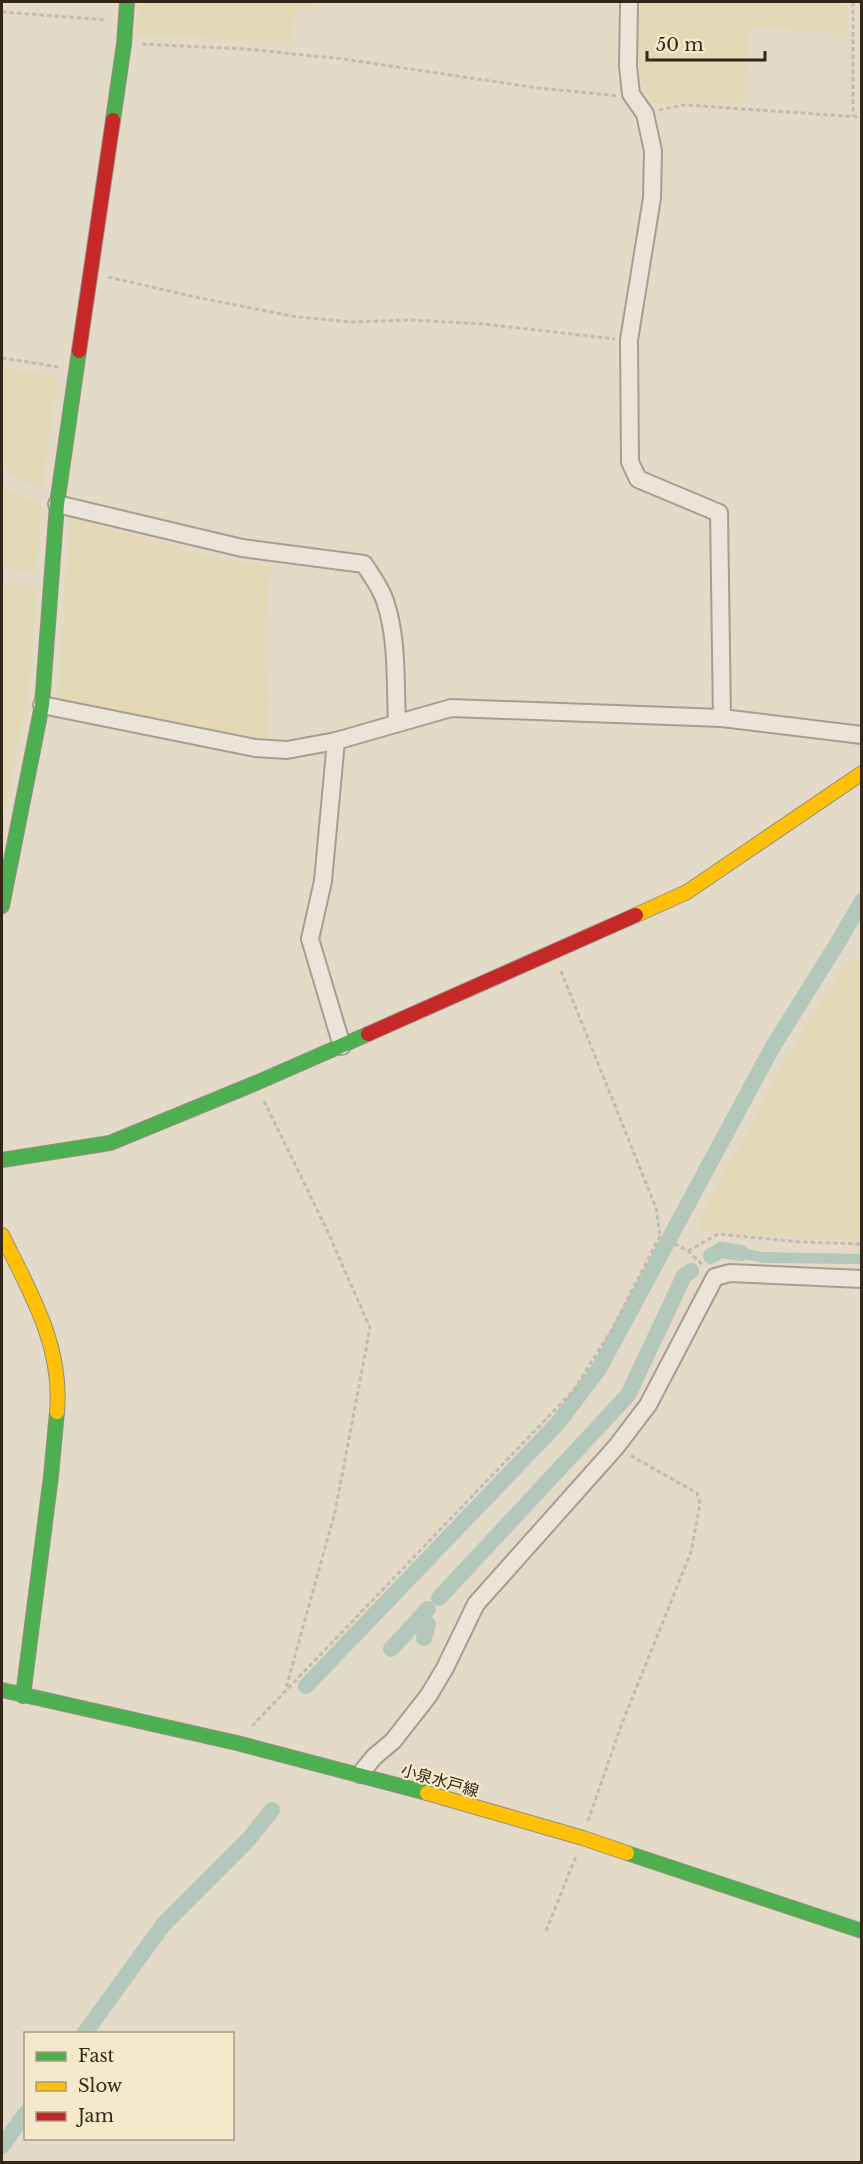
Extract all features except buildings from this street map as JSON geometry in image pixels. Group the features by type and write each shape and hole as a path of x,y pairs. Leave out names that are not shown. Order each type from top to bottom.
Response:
{"street":[{"path":"2,906 42,705 57,504 124,44 127,2"},
{"path":"629,2 627,66 631,94 645,114 653,152 652,198 629,340 630,462 638,479 719,513 722,718"},
{"path":"57,504 242,548 364,564 385,599 390,618 397,723"},
{"path":"42,705 255,748 288,750 336,741 451,708 722,718 861,735"},
{"path":"336,741 323,882 310,939 342,1046"},
{"path":"2,1160 110,1143 256,1083 553,953 687,892 861,773"},
{"path":"2,1235 44,1322 52,1347 59,1389 51,1476 23,1696"},
{"path":"360,1774 374,1756 393,1741 429,1695 445,1668 476,1604 616,1447 648,1405 715,1276 730,1274 861,1279"},
{"name":"小泉水戸線","path":"2,1690 237,1743 360,1774 583,1838 861,1931"}],"path":[{"path":"852,2 854,116"},
{"path":"2,12 124,22"},
{"path":"124,44 257,50 395,65 538,88 612,97 631,94"},
{"path":"645,114 684,105 861,117"},
{"path":"90,273 297,317 352,322 410,320 484,324 629,340"},
{"path":"2,358 75,369"},
{"path":"237,1743 573,1391 611,1330 660,1236 656,1208 553,953"},
{"path":"256,1083 327,1230 370,1328 335,1512 286,1690"},
{"path":"688,1251 718,1234 800,1242 861,1244"},
{"path":"660,1236 688,1251 715,1276"},
{"path":"546,1931 583,1838 621,1726 691,1552 700,1504 698,1492 616,1447"}],"shaded area":[{"path":"139,2 315,2 314,9 296,8 291,41 135,35"},
{"path":"635,2 846,2 847,34 750,27 742,102 652,103 640,75 634,17"},
{"path":"2,368 57,376 42,489 2,469"},
{"path":"2,486 41,505 37,573 2,568"},
{"path":"70,517 223,560 271,566 262,650 270,699 268,740 57,700"},
{"path":"2,582 38,587 30,678 4,823 2,823"},
{"path":"850,960 862,961 861,1239 798,1238 700,1230 700,1219 781,1068 808,1022"},
{"path":"721,1244 763,1252 861,1254 861,1264 763,1263 721,1254"}],"waterway":[{"path":"306,1686 558,1423 599,1369 772,1048 862,901"},
{"path":"711,1256 721,1250 741,1253"},
{"path":"439,1598 628,1395 684,1276 691,1271"},
{"path":"391,1649 428,1609"},
{"path":"421,1618 428,1625 424,1638"},
{"path":"85,2032 163,1925 248,1840 272,1810"},
{"path":"2,2146 24,2116"}],"traffic: fast":[{"path":"113,120 124,44 127,2"},
{"path":"2,906 42,705 57,504 79,351"},
{"path":"2,1160 110,1143 368,1034"},
{"path":"23,1696 57,1412"},
{"path":"2,1690 237,1743 427,1793"},
{"path":"627,1853 862,1931"}],"traffic: slow":[{"path":"636,915 687,892 862,773"},
{"path":"2,1235 33,1299 50,1342 58,1388 57,1412"},
{"path":"427,1793 627,1853"}],"traffic: jam":[{"path":"79,351 113,120"},
{"path":"368,1034 636,915"}]}
